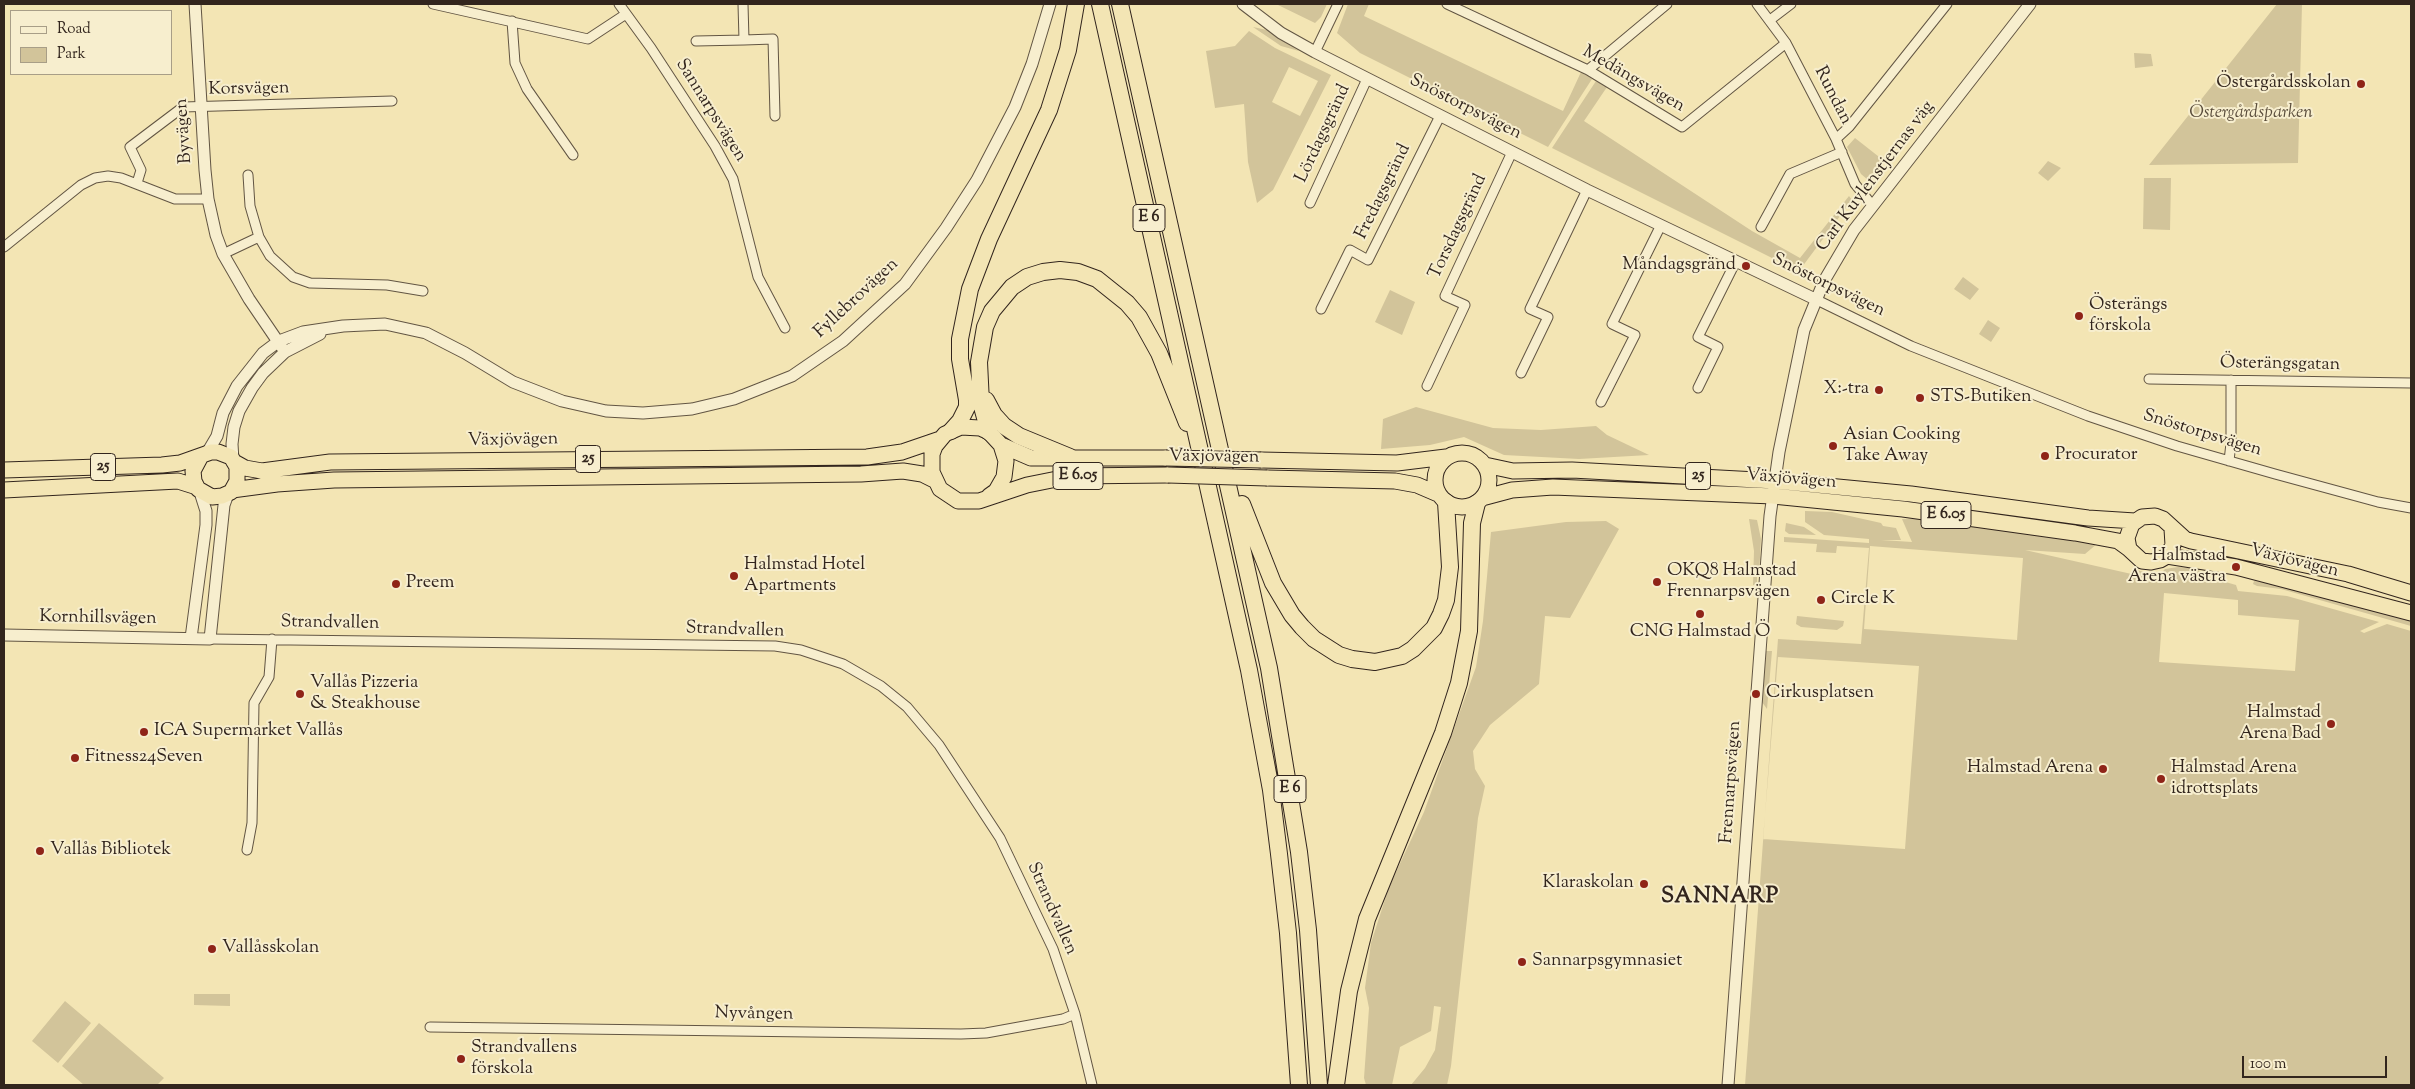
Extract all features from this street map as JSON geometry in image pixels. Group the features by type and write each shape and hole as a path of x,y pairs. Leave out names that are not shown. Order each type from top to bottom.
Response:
{"highway":[{"path":"934,480 931,463 932,454 946,435 960,421 967,407 968,400 960,359 960,339 970,289 989,239 1050,110 1068,50 1076,4"},
{"name":"E 6","path":"1100,4 1246,651 1271,790 1288,933 1299,1085"},
{"name":"E 6","path":"1120,4 1267,658 1290,788 1308,930 1319,1085"},
{"path":"989,432 981,403 979,362 985,327 992,311 1012,287 1027,277 1043,272 1060,270 1078,272 1097,279 1127,303 1149,334 1205,467"},
{"path":"979,382 987,403 1004,426 1019,436 1070,457"},
{"name":"Växjövägen","path":"4,470 162,465 180,463 204,455 221,452 245,468 262,470 330,462 867,456 902,452 970,426 989,432 1001,445 1031,458 1166,458 1397,463 1446,457 1457,453 1468,453 1478,458 1485,465 1513,471 1572,470 1774,488 1912,510 2084,534 2118,541 2138,558 2146,562 2156,562 2167,556 2236,567 2411,613"},
{"path":"989,496 996,491 1004,477 1006,461 1001,445"},
{"path":"1222,453 1274,583 1292,615 1314,639 1339,655 1352,660 1375,662 1402,656 1413,649 1434,628 1441,614 1449,584 1450,541 1442,498 1435,484 1435,474 1439,464 1446,457"},
{"path":"198,489 193,471 204,455"},
{"path":"230,492 238,477 234,461"},
{"path":"1336,1085 1349,991 1367,918 1443,733 1459,683 1469,631 1472,523 1479,501 1489,485 1485,465"},
{"name":"Växjövägen","path":"4,490 178,481 212,497 277,484 334,480 854,474 903,471 922,474 934,480 948,496 958,501 980,500 1027,485 1072,476 1168,475 1401,482 1426,488 1461,507 1512,490 1553,487 1774,488 1911,494 2088,518 2135,521 2146,516 2155,516 2163,519 2172,529 2192,542 2348,574 2411,593"},
{"path":"2129,549 2128,534 2135,521"},
{"path":"2167,556 2174,541 2172,529"}],"street":[{"name":"Byvägen","path":"195,4 208,199 223,254 249,299 285,352"},
{"path":"433,4 588,39 626,14"},
{"name":"Sannarpsvägen","path":"618,4 716,146 733,179 758,277 785,328"},
{"path":"743,4 744,40"},
{"name":"Fyllebrovägen","path":"204,455 217,436 223,413 237,386 263,353 279,341 302,332 343,326 385,324 426,333 465,353 513,382 562,401 606,411 643,414 692,410 734,399 792,376 843,341 904,284 946,228 977,180 1015,107 1032,64 1050,4"},
{"name":"Snöstorpsvägen","path":"1242,4 1261,19 1315,52 1367,79 1587,190 1911,346 2088,416 2228,461 2378,502 2411,508"},
{"path":"1315,52 1338,4"},
{"name":"Medängsvägen","path":"1447,4 1588,70 1682,127 1786,43"},
{"path":"1588,70 1668,4"},
{"name":"Rundan","path":"1757,4 1786,43 1836,139 1855,184 1873,206"},
{"path":"1770,20 1792,4"},
{"path":"1836,139 1855,120 1947,4"},
{"name":"Carl Kuylenstjernas väg","path":"1774,488 1801,344 1815,299 1841,251 1873,206 2030,4"},
{"path":"512,22 515,62 527,90 573,155"},
{"path":"696,42 773,39 775,116"},
{"name":"Lördagsgränd","path":"1310,203 1367,79"},
{"name":"Korsvägen","path":"137,183 141,170 130,147 183,107 392,101"},
{"name":"Fredagsgränd","path":"1321,309 1350,250 1368,260 1440,116"},
{"name":"Torsdagsgränd","path":"1427,386 1465,305 1445,296 1512,152"},
{"path":"1761,227 1790,174 1842,152"},
{"path":"248,175 250,206 259,237 270,256 284,270 300,280 322,284 387,285 423,291"},
{"path":"4,247 81,185 96,178 108,176 137,183 175,199 208,199"},
{"path":"1522,373 1548,317 1530,308 1587,190"},
{"path":"1601,402 1635,335 1612,324 1661,225"},
{"path":"223,254 259,237"},
{"path":"1698,388 1718,347 1698,337 1736,261"},
{"name":"Fyllebrovägen","path":"234,461 232,444 239,411 263,373 285,352 310,338 343,326"},
{"name":"Österängsgatan","path":"2149,379 2411,383"},
{"path":"2228,461 2231,443 2231,380"},
{"name":"Frennarpsvägen","path":"1728,1085 1774,488"},
{"path":"191,638 206,525 206,511 198,489"},
{"path":"210,638 224,505 230,492"},
{"name":"Kornhillsvägen","path":"4,634 210,638"},
{"name":"Strandvallen","path":"210,638 775,646 801,650 843,664 881,686 907,707 939,745 1000,838 1016,868 1053,949 1075,1014 1092,1085"},
{"path":"247,850 252,823 254,703 269,677 272,640"},
{"name":"Nyvången","path":"430,1027 960,1034 986,1033 1063,1019 1075,1014"}],"green space":[{"path":"1276,4 1327,4 1321,17 1315,23"},
{"path":"1348,4 1369,4 1364,16 1563,111 1581,72 1592,79 1548,147 1360,53 1337,33"},
{"name":"Östergårdsparken","path":"2277,4 2302,4 2298,163 2149,165"},
{"path":"1253,27 1267,30 1299,51 1281,46"},
{"path":"1249,31 1275,48 1331,75 1273,190 1257,203 1248,162 1244,104 1215,108 1206,51 1235,46","holes":["1289,67 1318,81 1300,116 1272,102"]},
{"path":"2134,53 2151,54 2153,66 2135,68"},
{"path":"1596,81 1607,87 1584,121 1752,231 1800,258 1849,196 1852,200 1802,267 1792,268 1552,148"},
{"path":"1855,138 1883,160 1868,180 1861,174 1847,147"},
{"path":"2048,161 2061,168 2048,181 2038,173"},
{"path":"2144,178 2171,178 2170,230 2143,229"},
{"path":"1963,277 1979,289 1970,300 1954,289"},
{"path":"1390,290 1415,302 1402,335 1375,322"},
{"path":"1988,320 2000,328 1991,342 1979,334"},
{"path":"1416,407 1493,428 1541,430 1596,426 1607,435 1649,455 1579,459 1504,455 1464,437 1430,445 1381,449 1383,419"},
{"name":"Halmstad Arena idrottsplats","path":"1805,511 1832,512 1896,528 1901,540 1881,540 1912,542 1902,519 1928,518 2098,543 2085,554 2025,550 2136,575 2137,570 2150,574 2149,577 2156,579 2165,569 2190,568 2209,573 2208,577 2236,585 2238,591 2287,596 2379,622 2360,631 2364,633 2387,624 2411,631 2411,1085 1745,1085 1763,839 1905,849 1919,666 1778,657 1765,815 1778,639 1861,644 1869,548 1837,546 1836,553 1816,552 1817,544 1784,542 1784,537 1869,543 1869,539 1824,535 1805,522","holes":["1870,546 2023,558 2017,640 1864,629","2164,593 2238,600 2238,615 2299,620 2295,671 2159,662"]},
{"path":"1749,519 1757,520 1761,539 1757,585 1753,585 1754,551"},
{"path":"1606,521 1619,529 1570,618 1545,616 1539,684 1490,725 1473,751 1475,769 1485,786 1478,818 1451,1066 1447,1085 1411,1085 1425,1068 1435,1050 1441,1007 1434,1006 1431,1031 1400,1047 1392,1085 1366,1085 1364,1078 1369,1008 1365,988 1371,943 1389,887 1424,812 1476,667 1483,621 1491,532 1566,522"},
{"path":"1786,523 1804,527 1816,535 1789,534 1785,531"},
{"path":"2254,581 2273,583 2411,618 2411,626 2281,589 2257,586 2253,584"},
{"path":"1797,616 1844,621 1843,626 1837,630 1801,627 1796,624"},
{"path":"1766,651 1772,651 1767,709 1762,702"},
{"path":"194,994 230,994 230,1006 194,1005"},
{"path":"65,1001 91,1023 58,1063 32,1041"},
{"path":"99,1023 164,1078 157,1085 84,1085 62,1066"}],"place":[{"name":"Östergårdsskolan","path":"2361,84"},
{"name":"Måndagsgränd","path":"1746,266"},
{"name":"Österängs förskola","path":"2079,316"},
{"name":"X:-tra","path":"1879,390"},
{"name":"STS-Butiken","path":"1920,398"},
{"name":"Asian Cooking Take Away","path":"1833,446"},
{"name":"Procurator","path":"2045,456"},
{"name":"Halmstad Arena västra","path":"2236,567"},
{"name":"Halmstad Hotel Apartments","path":"734,576"},
{"name":"OKQ8 Halmstad Frennarpsvägen","path":"1657,582"},
{"name":"Preem","path":"396,584"},
{"name":"Circle K","path":"1821,600"},
{"name":"CNG Halmstad Ö","path":"1700,614"},
{"name":"Vallås Pizzeria & Steakhouse","path":"300,694"},
{"name":"Cirkusplatsen","path":"1756,694"},
{"name":"Halmstad Arena Bad","path":"2331,724"},
{"name":"ICA Supermarket Vallås","path":"144,732"},
{"name":"Fitness24Seven","path":"75,758"},
{"name":"Halmstad Arena","path":"2103,769"},
{"name":"Halmstad Arena idrottsplats","path":"2161,779"},
{"name":"Vallås Bibliotek","path":"40,851"},
{"name":"Klaraskolan","path":"1644,884"},
{"name":"Vallåsskolan","path":"212,949"},
{"name":"Sannarpsgymnasiet","path":"1522,962"},
{"name":"Strandvallens förskola","path":"461,1059"}],"district":[{"name":"SANNARP","path":"1720,898"}]}
